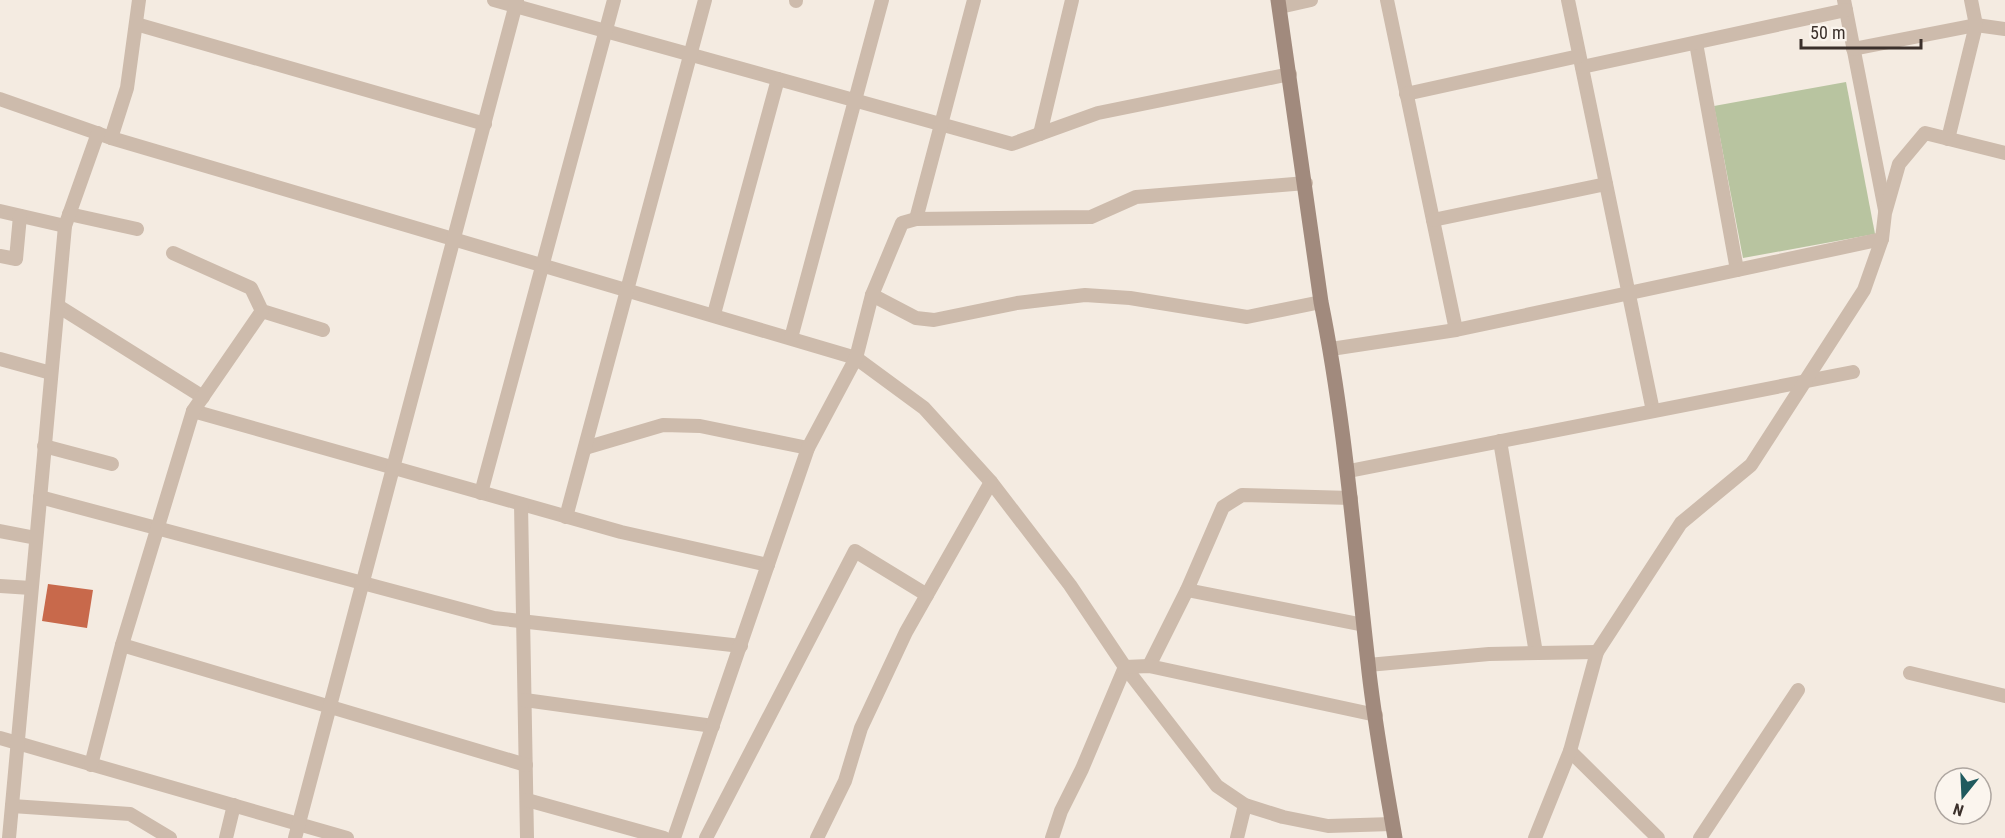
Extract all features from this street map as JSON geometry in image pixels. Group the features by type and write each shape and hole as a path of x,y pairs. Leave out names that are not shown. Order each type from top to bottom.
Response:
{"main road":[{"path":"1279,3 1349,471 1368,665 1393,831"}],"street":[{"path":"111,138 127,88 139,0"},
{"path":"494,0 517,3 605,31 1012,144 1098,113 1290,74"},
{"path":"481,493 614,0"},
{"path":"566,517 705,0"},
{"path":"791,338 882,0"},
{"path":"916,219 975,0"},
{"path":"1040,134 1072,0"},
{"path":"1279,3 1311,0"},
{"path":"1387,0 1456,330"},
{"path":"1568,0 1653,411"},
{"path":"1948,139 1976,25 1971,0"},
{"path":"295,838 517,3"},
{"path":"1406,94 1696,43 1845,5 1885,213"},
{"path":"136,24 485,124"},
{"path":"1853,49 1976,25 2005,29"},
{"path":"1696,43 1737,270"},
{"path":"714,314 778,79"},
{"path":"0,99 111,138 542,266 714,314 856,358 924,408 991,482 1070,585 1125,667 1217,786 1245,806 1283,817 1328,826 1393,831"},
{"path":"9,838 67,220 98,133"},
{"path":"1535,838 1570,751 1597,652 1681,523 1751,465 1864,290 1882,239 1885,213 1899,164 1925,133 2005,153"},
{"path":"674,838 808,448 856,358 872,295 902,223 916,219 1091,217 1136,197 1306,183"},
{"path":"1433,220 1606,184"},
{"path":"0,211 20,216 137,229"},
{"path":"0,256 16,259 20,216"},
{"path":"1331,349 1456,330 1882,239"},
{"path":"172,253 251,288 262,311 323,330"},
{"path":"872,295 916,318 934,320 1017,303 1085,295 1130,298 1246,317 1322,302"},
{"path":"58,306 203,397"},
{"path":"91,765 122,645 193,411 262,311"},
{"path":"0,359 51,374"},
{"path":"1349,471 1853,372"},
{"path":"193,411 621,532 768,565"},
{"path":"585,448 663,424 700,426 808,448"},
{"path":"1500,441 1536,653"},
{"path":"44,446 112,464"},
{"path":"817,838 845,781 861,728 906,632 991,482"},
{"path":"1149,666 1187,590 1223,507 1242,495 1351,498"},
{"path":"40,497 494,618 741,646"},
{"path":"521,504 528,838"},
{"path":"0,531 36,538"},
{"path":"706,838 855,551 927,595"},
{"path":"0,586 31,588"},
{"path":"1187,590 1364,625"},
{"path":"122,645 526,765"},
{"path":"1368,665 1489,654 1597,652"},
{"path":"1125,667 1149,666 1376,715"},
{"path":"1052,838 1061,811 1082,769 1125,667"},
{"path":"1910,673 2005,696"},
{"path":"1700,838 1798,690"},
{"path":"525,700 713,726"},
{"path":"0,738 347,838"},
{"path":"1570,751 1658,838"},
{"path":"527,800 664,838"},
{"path":"12,806 130,814 170,838"},
{"path":"226,838 234,806"},
{"path":"1237,838 1245,806"}],"green space":[{"path":"1846,82 1875,234 1743,258 1714,106"}],"building":[{"path":"48,584 93,590 87,628 42,621"}]}
